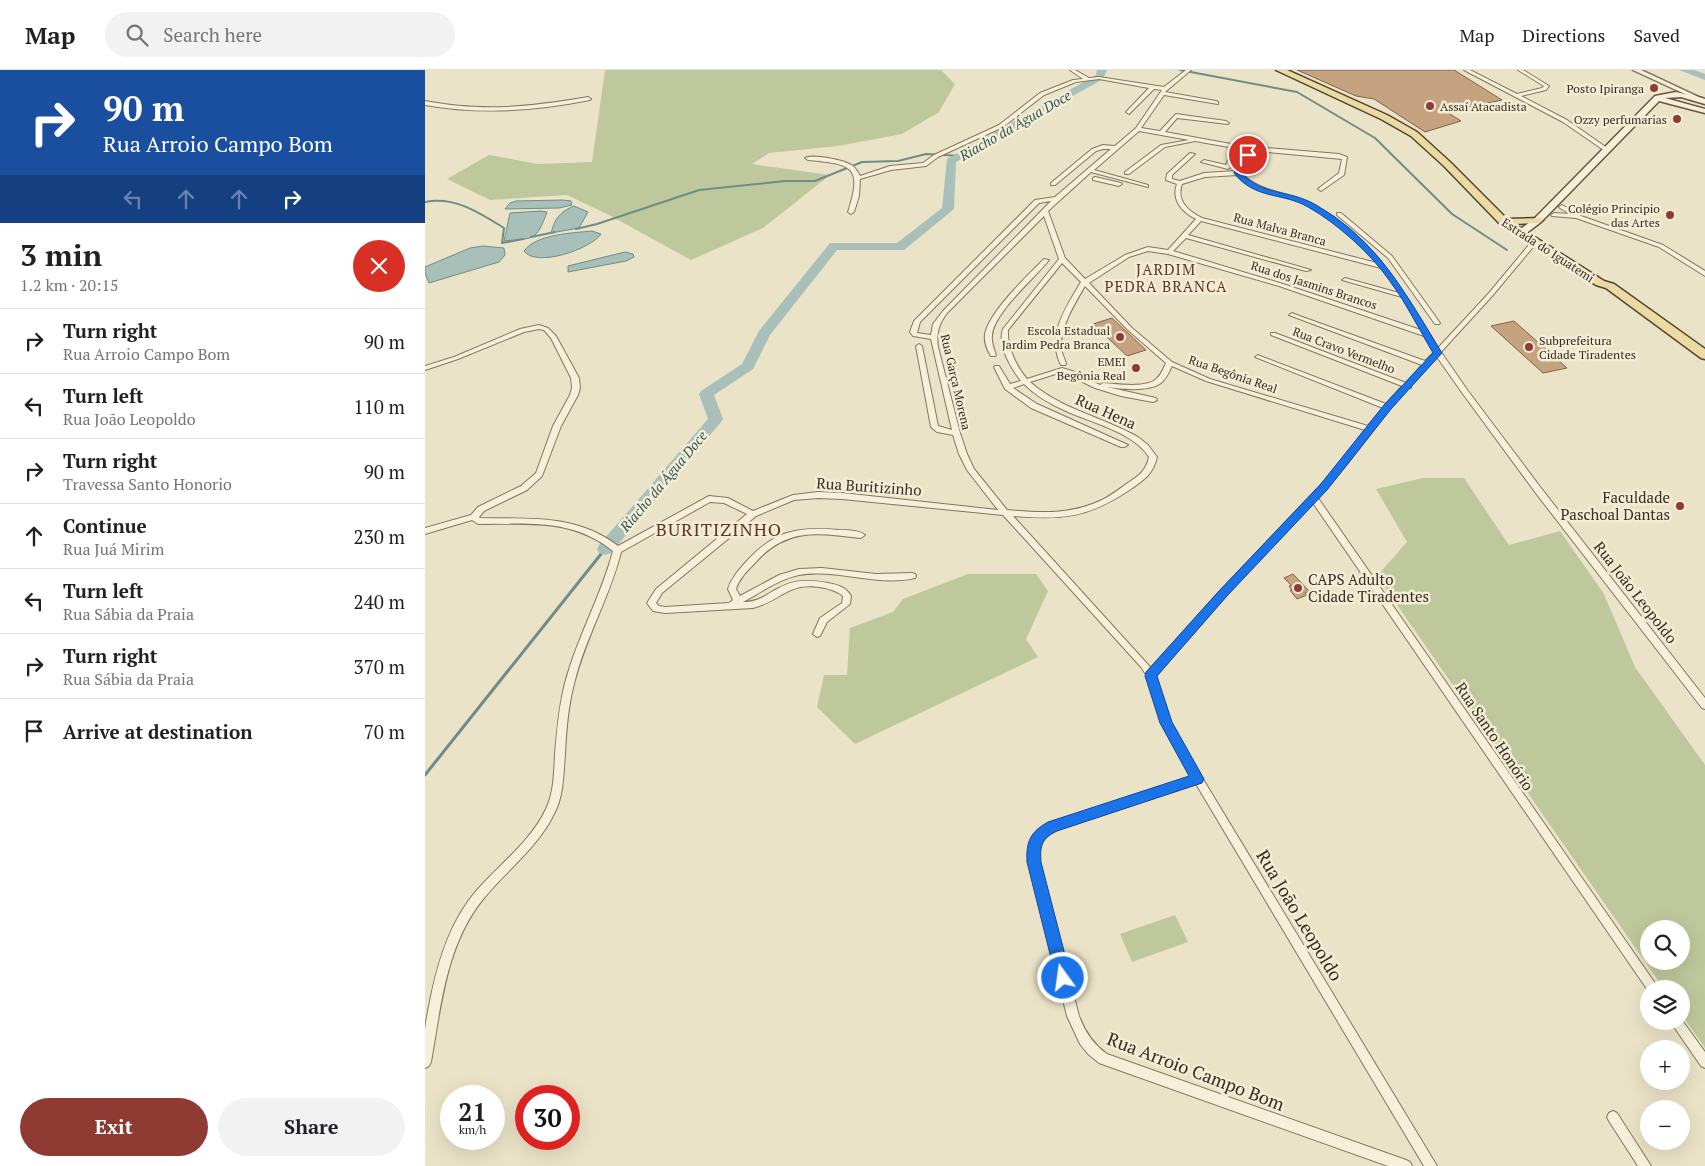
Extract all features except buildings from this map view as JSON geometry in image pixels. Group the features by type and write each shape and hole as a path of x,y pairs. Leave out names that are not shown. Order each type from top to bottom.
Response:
{"main road":[{"name":"Estrada do Iguatemi","path":"1280,70 1384,117 1414,134 1447,164 1504,222 1556,250 1560,260 1591,282 1606,284 1705,355"},
{"path":"1529,235 1538,220 1559,204 1607,150 1655,102 1668,94 1677,93 1703,101"},
{"path":"1655,102 1704,110"},
{"path":"1529,235 1554,215 1559,204"},
{"name":"Estrada do Iguatemi","path":"1489,208 1511,221 1529,235"},
{"path":"1511,221 1538,220"}],"street":[{"path":"1072,70 1087,79"},
{"name":"Rua Garça Morena","path":"1151,676 1136,656 1005,513 971,470 956,433 933,337 935,325 945,312 1045,210 1138,129 1163,91 1189,70"},
{"path":"1466,70 1565,122 1607,150"},
{"path":"1516,96 1544,90 1547,86 1520,70"},
{"path":"1636,70 1703,101"},
{"path":"859,178 890,168 924,165 936,156 1001,126 1045,92 1087,79 1099,78 1153,87 1216,103"},
{"path":"1666,85 1669,90 1668,94"},
{"path":"1129,112 1153,87"},
{"path":"425,103 461,109 500,111 588,99"},
{"path":"1161,133 1176,116 1226,123"},
{"path":"1138,129 1242,148 1341,156 1346,159 1342,174 1321,189"},
{"path":"1127,173 1163,146 1199,140"},
{"path":"1053,184 1094,150 1103,147 1115,148"},
{"path":"1204,162 1238,173 1240,166 1248,155 1242,148"},
{"path":"1180,184 1169,180 1169,175 1192,154"},
{"path":"808,158 843,162 852,167 859,178 857,197 851,212"},
{"path":"1227,170 1233,158"},
{"path":"1089,170 1115,177 1134,186 1148,188"},
{"path":"1169,252 1200,219 1190,215 1182,208 1177,193 1180,184 1194,177 1227,170"},
{"name":"Rua João Leopoldo","path":"1238,173 1253,187 1298,199 1319,210 1354,236 1384,267 1404,296 1437,353 1557,515 1705,705"},
{"path":"1110,182 1115,177"},
{"path":"1095,179 1119,184"},
{"path":"933,337 915,335 913,332 917,321 1037,201 1057,199"},
{"path":"1559,204 1579,217 1661,246 1705,274"},
{"name":"Rua Begônia Real","path":"1045,210 1062,260 1129,329 1170,364 1208,380 1369,429"},
{"path":"1339,214 1390,257 1437,323"},
{"path":"1554,215 1579,217"},
{"name":"Rua Malva Branca","path":"1200,219 1384,267"},
{"path":"1151,676 1223,593 1314,498 1387,407 1508,275 1529,235"},
{"path":"1186,236 1308,270"},
{"name":"Rua dos Jasmins Brancos","path":"1085,283 1132,253 1153,249 1281,285 1426,334"},
{"path":"1377,260 1390,257"},
{"path":"993,355 989,346 989,329 998,313 1045,260"},
{"name":"Rua Hena","path":"1005,513 1046,516 1088,509 1107,501 1143,477 1153,461 1150,452 1140,442 1125,433 1041,395 1024,381 1011,361 1004,336 1005,330 1062,260"},
{"path":"1345,280 1404,296"},
{"path":"1063,364 1058,349 1059,334 1069,308 1085,283"},
{"path":"1013,298 1027,301"},
{"path":"1292,316 1427,364"},
{"path":"425,368 456,358 522,330 539,327 546,329 554,337 575,378 576,388 557,426 539,474 524,488 481,509 474,517 425,531"},
{"name":"Rua Cravo Vermelho","path":"1273,334 1408,386"},
{"path":"919,346 935,427 940,430 956,433"},
{"path":"1258,357 1387,407"},
{"path":"1090,384 1149,385 1160,380 1170,364"},
{"path":"997,367 1008,387 1034,406 1124,445"},
{"path":"1008,387 1058,371 1069,372 1090,384 1125,395 1153,400"},
{"name":"Rua Buritizinho","path":"735,604 665,610 652,606 652,600 659,591 753,514 793,498 818,495 916,502 1005,513"},
{"name":"Rua Santo Honório","path":"1314,498 1647,980"},
{"path":"425,1062 448,953 462,919 479,896 543,827 554,805 557,796 569,684 607,588 617,550 709,499 725,500 753,514"},
{"path":"474,517 479,521 539,522 573,526 600,535 617,550"},
{"path":"735,604 732,589 734,582 767,546 775,540 814,531 861,535"},
{"path":"735,604 782,577 799,572 822,571 876,577 912,576"},
{"path":"735,604 759,604 786,588 801,583 818,584 843,591 847,596 846,604 823,620 817,634"},
{"name":"Rua João Leopoldo","path":"1151,676 1166,723 1197,779 1431,1166"},
{"name":"Rua Arroio Campo Bom","path":"1197,779 1053,826 1036,838 1033,847 1034,862 1073,1016 1080,1034 1089,1049 1103,1058 1406,1166"},
{"path":"1682,1030 1705,1062"},
{"path":"1613,1117 1645,1166"}],"green space":[{"path":"605,70 941,70 955,84 939,112 902,134 838,146 769,153 752,164 830,175 763,228 691,260 609,215 567,195 490,200 447,179 489,155 538,164 592,162"},
{"path":"1423,478 1464,478 1509,545 1560,531 1604,594 1635,667 1705,765 1705,1048 1690,1027 1690,980 1658,980 1651,970 1690,970 1690,920 1640,920 1640,954 1377,576 1407,542 1376,489"},
{"path":"968,574 1036,574 1048,591 1026,639 1038,657 855,744 817,707 824,675 847,675 850,628 893,612 903,599"},
{"path":"1175,915 1188,942 1132,962 1120,934"}],"water":[{"path":"516,201 571,201 572,205 559,208 505,209 510,203"},
{"path":"574,206 588,212 579,228 551,233 554,223 559,216"},
{"path":"547,212 540,229 533,237 504,241 510,213"},
{"path":"592,231 601,234 586,245 563,254 540,258 530,256 524,251 537,241 555,235"},
{"path":"483,246 504,248 505,255 499,262 429,283 425,267 470,248"},
{"path":"625,252 633,254 634,257 626,261 568,272 568,266"}],"waterway":[{"name":"Riacho da Água Doce","path":"605,549 716,419 706,394 748,366 764,334 834,246 900,247 948,209 951,161 1100,77 1102,70"},
{"path":"1180,70 1297,92 1375,138 1452,214 1507,250"},
{"path":"1684,70 1705,77"},
{"path":"576,229 597,224 699,190 785,181 815,181 862,162 898,161 926,154 961,156"},
{"path":"425,202 447,201 467,207 504,228 502,243 523,239"},
{"path":"531,237 555,232"},
{"path":"425,775 605,549"}],"place":[{"name":"Posto Ipiranga","path":"1654,88"},
{"name":"Assaí Atacadista","path":"1430,106"},
{"name":"Ozzy perfumarias","path":"1677,119"},
{"name":"Colégio Principio das Artes","path":"1670,215"},
{"name":"Escola Estadual Jardim Pedra Branca","path":"1120,337"},
{"name":"Subprefeitura Cidade Tiradentes","path":"1529,347"},
{"name":"EMEI Begônia Real","path":"1136,368"},
{"name":"Faculdade Paschoal Dantas","path":"1680,506"},
{"name":"CAPS Adulto Cidade Tiradentes","path":"1298,588"}],"district":[{"name":"JARDIM PEDRA BRANCA","path":"1166,278"},
{"name":"BURITIZINHO","path":"719,529"}],"route":[{"path":"1063,978 1034,862 1033,847 1036,838 1053,826 1197,779 1166,723 1151,676 1223,593 1324,487 1387,407 1437,353 1394,280 1366,248 1354,236 1311,205 1292,197 1257,189 1247,183 1238,173 1240,166 1248,155"}]}
